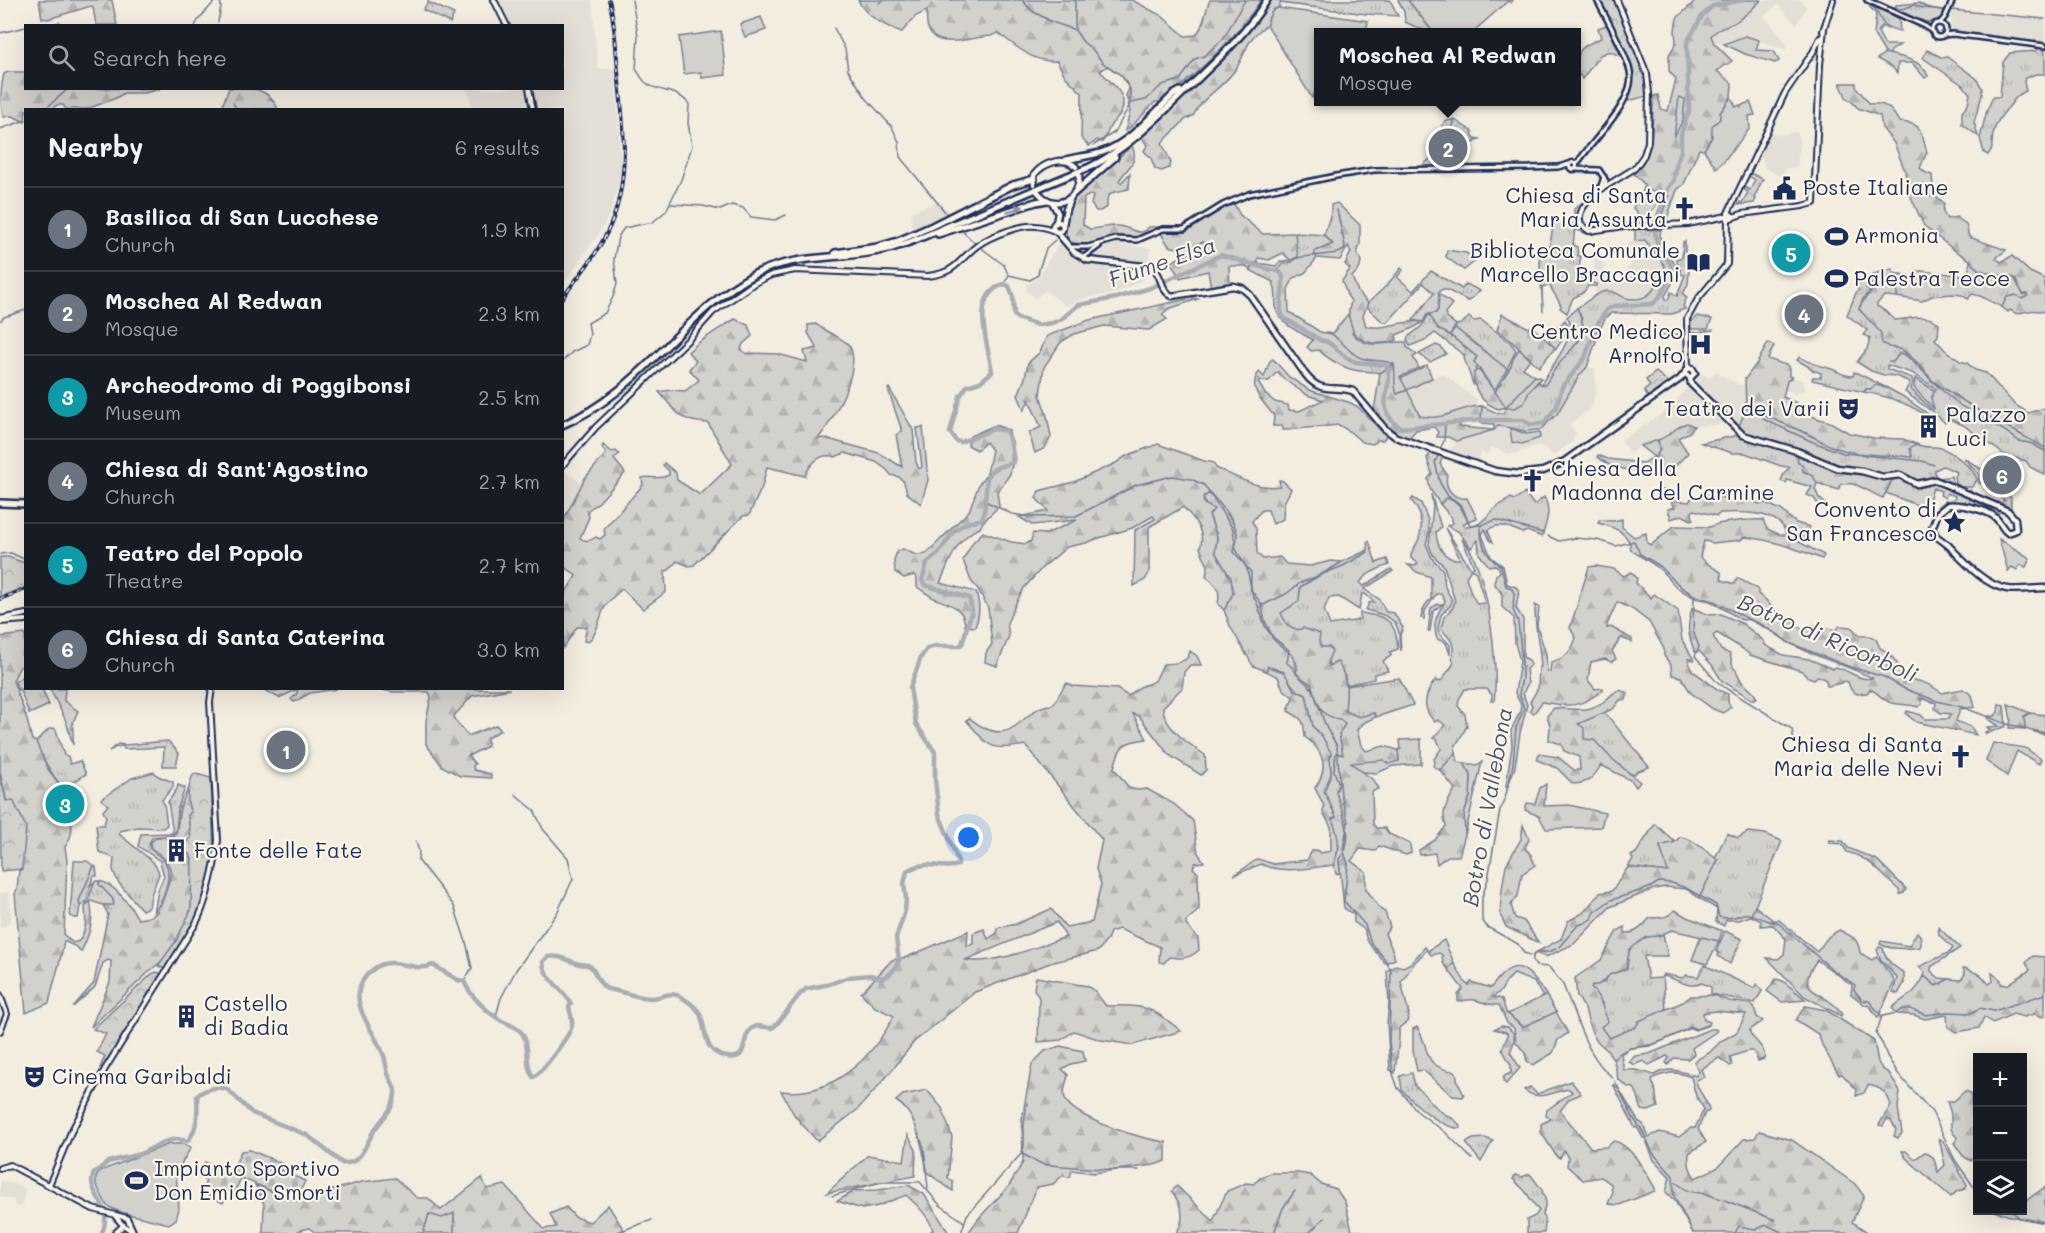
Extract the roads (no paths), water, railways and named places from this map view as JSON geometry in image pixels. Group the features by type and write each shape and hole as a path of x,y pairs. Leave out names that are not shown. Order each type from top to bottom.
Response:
{"highway":[{"path":"835,253 876,249 897,243 1091,163 1124,143 1180,91 1238,36 1265,0"},
{"path":"858,255 917,239 1090,167 1121,150 1172,104 1244,33 1265,0"},
{"path":"1066,160 1098,153 1117,145 1180,91"},
{"path":"1073,195 1172,104"},
{"path":"564,422 604,400 704,307 741,279 760,269 787,260 878,247 898,241 938,224 1013,185 1034,182"},
{"path":"564,422 589,413 605,402 629,383 706,309 743,281 770,268 795,260 869,255 888,251 1036,202 1050,201"},
{"path":"0,504 24,505"}],"main road":[{"path":"494,0 506,24"},
{"path":"1617,0 1646,68 1649,93 1646,149 1635,168 1598,191 1580,214 1579,221 1583,227 1593,231 1629,226 1692,224 1742,214 1803,206 1814,202 1821,53 1819,44"},
{"path":"1833,0 1819,44 1785,93 1736,196 1729,217 1728,260 1689,315 1687,322 1688,373 1695,388 1743,435 1792,450 1837,468 1862,471 1883,477 1899,475 1918,484 1934,480 2012,514 2017,524 2015,531 2010,534 1996,518 1983,510 1953,504 1938,513 1932,529 1937,537 1982,576 1999,586 2015,589 2045,588"},
{"path":"1814,51 1817,56 1821,53"},
{"path":"1802,69 1814,58 1820,64"},
{"path":"529,90 533,108"},
{"path":"1034,182 1041,169 1066,160 1076,167"},
{"path":"1079,174 1078,184 1066,209 1064,238 1071,248 1096,261"},
{"path":"1037,191 1050,201 1058,213 1053,226 1055,231"},
{"path":"1050,201 1063,201 1073,195"},
{"path":"1736,196 1734,211 1742,214"},
{"path":"1056,223 1063,228"},
{"path":"1044,227 1056,223"},
{"path":"564,464 596,427 688,340 713,312 738,293 761,280 771,275 795,270 928,276 946,273 984,241 1024,226 1044,227 1055,231 1081,257 1096,261 1150,265 1158,272 1165,291 1170,295 1231,286 1243,289 1250,295 1312,383 1323,388 1353,391 1389,433 1400,439 1503,473 1527,473 1548,469 1564,461 1688,373"},
{"path":"1055,231 1063,228"},
{"path":"0,621 24,615"},
{"path":"8,619 24,620"},
{"path":"49,1185 70,1134 87,1101 201,912 218,844 210,704 212,690"},
{"path":"0,995 7,1014 0,1031"},
{"path":"0,1168 8,1165 95,1210 115,1215 133,1232"},
{"path":"115,1233 124,1222"}],"street":[{"path":"1573,166 1624,100 1631,81 1626,61 1597,0"},
{"path":"1867,0 1925,26 1938,37 1953,34 2045,46"},
{"path":"1933,32 1945,17 1953,0"},
{"path":"1944,35 1945,17"},
{"path":"1925,26 1945,27 1953,34"},
{"path":"1071,248 1088,247 1115,240 1138,239 1163,229 1186,229 1223,205 1249,194 1376,170 1573,166 1599,170 1610,183"},
{"path":"1604,177 1610,183"},
{"path":"1598,191 1604,177"},
{"path":"1085,256 1100,244"},
{"path":"1085,256 1084,251 1088,247"},
{"path":"1094,250 1096,261"}],"waterway":[{"path":"196,24 216,0"},
{"path":"218,22 220,0"},
{"path":"564,360 572,352 587,345 590,334 588,323 605,313 613,297 617,284 614,259 618,237 624,228 653,222 666,211 681,180 692,146 688,123 689,104 678,95 650,86 636,69 638,36 632,0"},
{"path":"879,3 883,0"},
{"path":"1022,0 1032,11 1052,22 1075,30 1103,63 1122,76 1130,89 1130,104 1115,132 1094,145"},
{"path":"1075,0 1075,29"},
{"path":"1131,103 1146,100 1162,85 1180,80 1195,59 1204,56 1223,39 1245,0"},
{"name":"Fiume Elsa","path":"102,1233 105,1214 93,1186 94,1173 108,1162 140,1154 164,1142 176,1139 188,1141 196,1125 197,1096 211,1089 227,1089 252,1113 307,1135 342,1163 356,1159 363,1152 373,1132 389,1110 395,1091 384,1056 364,1017 358,996 360,986 366,976 383,964 416,967 433,965 458,980 464,981 470,992 486,1009 522,1033 533,1077 555,1054 572,1025 569,1007 571,1004 550,979 544,968 543,962 548,957 590,966 601,984 607,989 646,998 672,994 682,997 698,1011 709,1046 719,1055 727,1057 740,1055 751,1029 758,1026 772,1028 778,1023 806,989 849,977 870,975 881,978 887,976 899,960 896,938 905,911 904,884 907,871 921,865 946,867 958,865 939,814 935,780 935,752 916,724 910,688 921,657 927,649 935,646 962,644 972,610 969,598 925,585 922,581 927,563 939,553 953,532 964,524 982,519 987,478 995,469 1014,462 1011,442 1006,431 994,429 961,442 956,441 950,432 960,396 967,386 980,382 992,372 983,323 987,299 993,290 1004,284 1009,286 1013,297 1014,315 1017,318 1038,325 1052,323 1062,319 1078,305 1116,298 1150,288 1221,255 1278,271 1283,281 1281,311 1284,318 1320,340 1328,342 1347,358 1356,362 1386,365 1389,380 1385,404 1392,420 1401,428 1482,420 1524,420 1530,425 1544,423 1557,406 1562,387 1585,358 1596,327 1606,310 1614,306 1652,304 1665,288 1672,267 1657,243 1654,226 1674,179 1681,151 1681,134 1689,111 1687,43 1702,16 1713,6 1742,0"},
{"path":"1888,7 1902,9 1914,5 1945,10"},
{"path":"1951,10 2045,19"},
{"path":"52,24 60,22"},
{"path":"0,33 24,27"},
{"path":"834,28 845,49 848,70 866,98 892,127 899,142 900,157 946,213"},
{"path":"46,108 67,90"},
{"path":"233,103 236,108"},
{"path":"0,129 24,121"},
{"path":"671,204 703,206 720,210 732,205 743,208 751,217 775,220 786,215"},
{"path":"1278,270 1284,263 1292,262 1295,258 1338,253 1344,250 1337,210"},
{"path":"961,230 976,244"},
{"path":"1004,284 1009,275 1030,280 1038,275 1046,248 1055,240"},
{"path":"980,247 1004,265 1008,274"},
{"path":"0,321 4,317 24,311"},
{"path":"1690,333 1713,330"},
{"path":"1618,334 1638,336 1685,334"},
{"path":"1889,362 1893,362 1899,354 1904,354 1932,381 1984,414 2045,448"},
{"path":"1763,419 1843,453 1922,461 1934,465"},
{"name":"Botro di Vallebona","path":"1440,449 1444,441 1445,423"},
{"name":"Botro di Vallebona","path":"1439,454 1435,462 1440,483 1448,496 1462,506 1470,526 1481,525 1485,549 1491,559 1501,566 1506,586 1514,593 1513,610 1518,621 1522,663 1519,694 1524,708 1516,728 1513,764 1504,803 1500,810 1488,879 1482,897 1482,920 1487,927 1518,944 1524,953 1533,956"},
{"path":"985,501 1012,514 1031,517 1076,516 1136,485 1172,476 1191,479 1204,485 1233,529 1236,549 1247,569 1253,596 1265,626 1275,641 1293,656 1297,665 1296,674 1311,684 1326,727 1337,746 1341,795 1348,822 1343,849 1348,864 1344,901 1365,925 1371,943 1385,959 1391,971 1389,1041 1393,1074 1398,1088 1418,1112 1445,1132 1472,1159"},
{"name":"Botro di Ricorboli","path":"1481,525 1496,520 1543,533"},
{"name":"Botro di Ricorboli","path":"1548,536 1559,541 1575,538 1597,540 1616,546 1634,541 1640,554 1660,566 1681,587 1695,596 1714,601 1779,635 1787,642 1850,667 1884,677 1905,689 1937,701 1962,707 2007,724 2045,733"},
{"path":"1259,607 1286,594 1300,583 1343,566 1368,552"},
{"path":"0,554 11,553 24,559"},
{"path":"1694,597 1693,631 1699,647 1695,656 1715,680 1792,729 1794,742 1801,748"},
{"path":"496,1016 501,998 516,970 557,913 573,879 568,858 543,829 534,810 515,794"},
{"path":"416,841 419,852 418,860 454,906 472,968 464,981"},
{"path":"1559,947 1578,925 1591,919 1594,912 1611,900 1649,888 1659,882 1672,883 1716,905 1719,917 1746,914 1777,922 1833,970 1855,985 1854,990 1862,1000 1869,1001 1882,1016"},
{"path":"1534,955 1537,952 1556,949"},
{"path":"1533,956 1536,966 1549,967 1562,983 1589,1047 1603,1069 1613,1078"},
{"path":"1883,1016 1903,1009 1926,1015 1947,1012 1971,1013 1980,1008 1994,1011 2045,994"},
{"path":"1882,1016 1876,1034 1887,1056 1899,1075 1932,1112 1955,1160 1973,1186"},
{"path":"1614,1059 1628,1049 1659,1042 1691,1027 1696,1029 1708,1025"},
{"path":"1615,1081 1653,1153 1673,1176 1674,1196 1693,1233"},
{"path":"961,1233 967,1215 1021,1154 1024,1147 1027,1103"},
{"path":"918,1134 924,1147 928,1189"},
{"path":"1022,1154 1042,1164 1139,1170"},
{"path":"832,1196 880,1182 920,1182 940,1205 964,1222"},
{"path":"1675,1182 1688,1191 1706,1194 1775,1220"},
{"path":"1274,1233 1283,1208 1295,1191"},
{"path":"2016,1215 2020,1218 2045,1223"},
{"path":"1309,1233 1324,1218"},
{"path":"615,1233 652,1220"}],"railway":[{"path":"564,295 606,236 621,191 624,154 623,117 609,0"},
{"path":"0,599 24,590"}],"place":[{"name":"Moschea Al Redwan","path":"1448,148"},
{"name":"Poste Italiane","path":"1785,188"},
{"name":"Chiesa di Santa Maria Assunta","path":"1685,208"},
{"name":"Armonia","path":"1836,236"},
{"name":"Teatro del Popolo","path":"1791,253"},
{"name":"Biblioteca Comunale Marcello Braccagni","path":"1698,263"},
{"name":"Palestra Tecce","path":"1836,279"},
{"name":"Chiesa di Sant'Agostino","path":"1804,314"},
{"name":"Centro Medico Arnolfo","path":"1701,344"},
{"name":"Teatro dei Varii","path":"1848,409"},
{"name":"Palazzo Luci","path":"1928,427"},
{"name":"Chiesa di Santa Caterina","path":"2002,475"},
{"name":"Chiesa della Madonna del Carmine","path":"1533,481"},
{"name":"Convento di San Francesco","path":"1955,522"},
{"name":"Basilica di San Lucchese","path":"286,750"},
{"name":"Chiesa di Santa Maria delle Nevi","path":"1961,757"},
{"name":"Archeodromo di Poggibonsi","path":"65,804"},
{"name":"Fonte delle Fate","path":"176,851"},
{"name":"Castello di Badia","path":"186,1016"},
{"name":"Cinema Garibaldi","path":"34,1077"},
{"name":"Impianto Sportivo Don Emidio Smorti","path":"136,1181"}]}
